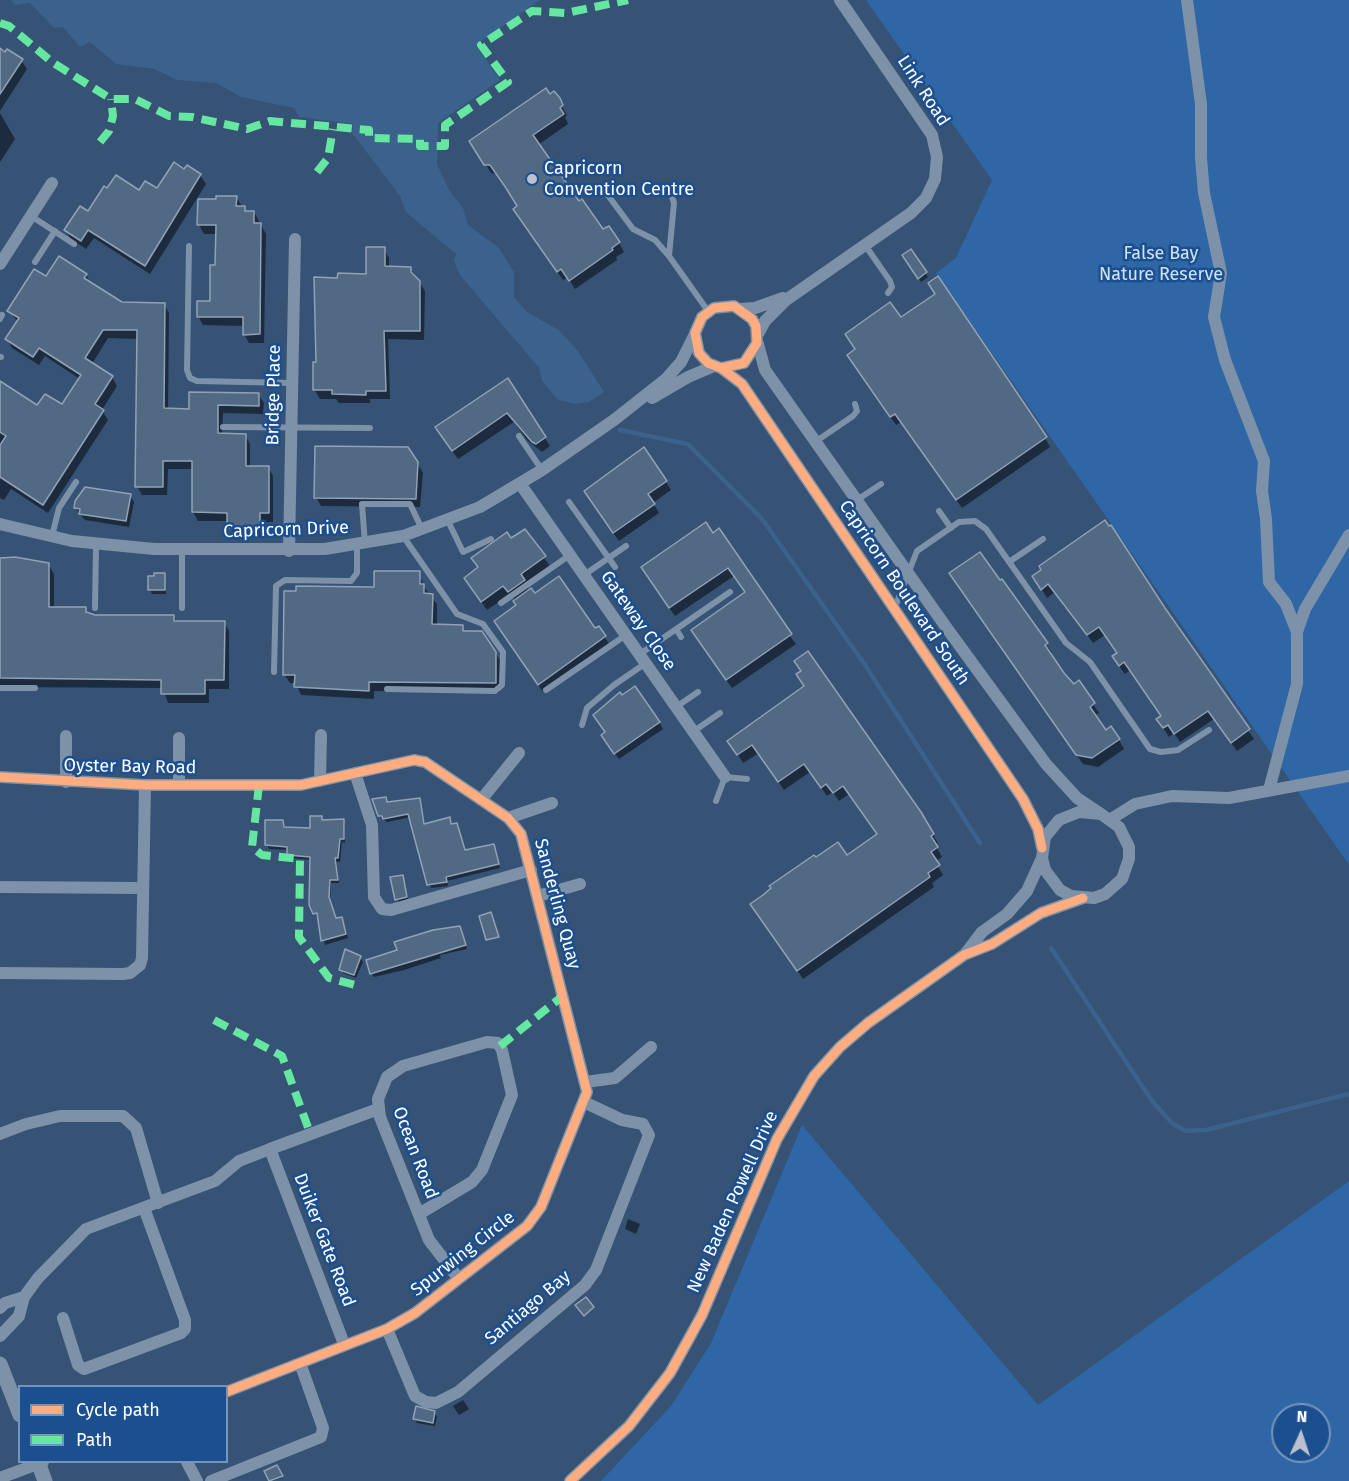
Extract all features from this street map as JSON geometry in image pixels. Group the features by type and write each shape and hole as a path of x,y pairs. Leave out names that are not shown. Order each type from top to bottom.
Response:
{"street":[{"name":"Link Road","path":"758,338 775,310 911,213 926,198 935,178 937,157 926,124 840,0"},
{"path":"1187,0 1202,104 1201,158 1204,193 1221,273 1214,317 1225,360 1264,461 1262,491 1266,519 1269,582 1286,604 1297,632"},
{"path":"0,264 52,183"},
{"name":"Bridge Place","path":"289,551 295,239"},
{"name":"Link Road","path":"740,309 770,303 798,292"},
{"path":"727,305 740,309 752,319 758,338 744,363 718,367 699,353 695,333 697,325 708,311 727,305"},
{"name":"Capricorn Drive","path":"0,524 96,545 182,550 289,551 361,545 403,536 448,521 521,485 614,420 666,379 687,352 695,333"},
{"name":"Capricorn Boulevard South","path":"758,338 762,364 815,443 1046,764 1077,798 1106,817"},
{"name":"Capricorn Boulevard South","path":"718,367 742,384 895,607 1023,799 1038,828 1042,853"},
{"name":"Capricorn Drive","path":"614,420 688,377 718,367"},
{"name":"Gateway Close","path":"521,485 725,777"},
{"path":"1269,790 1297,684 1297,632 1305,609 1349,535"},
{"path":"320,781 321,735"},
{"path":"66,736 66,782"},
{"path":"178,738 179,785"},
{"path":"481,800 519,753"},
{"name":"Sanderling Quay","path":"320,781 404,761 425,762 508,818 521,834 564,995"},
{"path":"355,773 372,825 374,897 382,909 390,910 531,870"},
{"path":"1106,817 1125,837 1129,859 1122,879 1105,894 1083,898 1060,890 1045,870 1042,853 1051,828 1059,820 1079,812 1106,817 1135,804 1173,796 1229,798 1349,776"},
{"name":"Oyster Bay Road","path":"0,777 145,785 301,785 320,781"},
{"name":"Oyster Bay Road","path":"0,973 123,974 136,970 142,958 145,785"},
{"path":"508,818 552,803"},
{"name":"New Baden Powell Drive","path":"964,955 982,932 1020,902 1042,853"},
{"name":"Sanderling Quay","path":"538,897 580,884"},
{"path":"0,887 143,888"},
{"name":"New Baden Powell Drive","path":"570,1481 629,1426 670,1373 702,1315 777,1138 814,1076 840,1047 868,1023 964,955 992,944 1041,913 1083,898"},
{"name":"Spurwing Circle","path":"228,1391 387,1329 433,1301 536,1216 584,1102 586,1082 564,995"},
{"name":"Ocean Road","path":"418,1214 472,1182 482,1170 512,1095 500,1046 488,1042 403,1066 387,1077 382,1084 378,1109 418,1214 433,1246 459,1279"},
{"path":"586,1082 615,1077 651,1047"},
{"name":"Santiago Bay","path":"387,1329 415,1396 426,1402 436,1403 458,1392 585,1285 596,1270 649,1135 643,1124 622,1120 584,1102"},
{"path":"0,1336 20,1316 24,1297 45,1270 86,1229 216,1181 239,1161 378,1109"},
{"path":"0,1134 26,1124 60,1116 80,1114 123,1116 136,1128 158,1203"},
{"name":"Duiker Gate Road","path":"270,1149 344,1344"},
{"path":"63,1318 78,1365 84,1369 181,1333 185,1329 185,1320 144,1208"},
{"path":"0,1308 4,1303 24,1297"},
{"path":"211,1481 321,1437 323,1428 300,1363"},
{"path":"0,1364 18,1410"},
{"path":"0,1478 38,1463"},
{"path":"40,1463 45,1481"},
{"path":"188,1463 197,1481"}],"lane":[{"path":"669,187 674,203 669,256"},
{"path":"607,194 633,229 655,240 669,256 708,311"},
{"path":"31,216 74,244"},
{"path":"35,262 55,231"},
{"path":"865,245 890,281 891,288 888,293"},
{"path":"189,246 187,370 190,378 197,381 292,383"},
{"path":"815,443 853,416 857,411 855,404"},
{"path":"223,427 370,428"},
{"path":"519,436 542,470"},
{"path":"52,537 59,508 76,482"},
{"path":"856,501 881,484"},
{"path":"569,502 615,567"},
{"path":"274,672 276,586 285,580 351,581 357,573 361,545 362,504 410,504 423,530"},
{"path":"939,511 951,528"},
{"path":"895,607 907,571 917,552 951,528 970,520 986,529 1066,643 1090,662 1150,749 1161,752 1178,750 1209,730"},
{"path":"448,521 462,552 491,539"},
{"path":"387,689 495,691 502,685 503,652 483,624 457,614 403,536"},
{"path":"1009,562 1042,539"},
{"path":"95,608 96,545"},
{"path":"584,575 626,546"},
{"path":"182,550 182,608"},
{"path":"501,603 570,555"},
{"path":"582,725 587,708 643,659 661,636 676,629 730,592"},
{"path":"676,629 681,637"},
{"path":"546,690 626,635"},
{"path":"0,688 35,688"},
{"path":"676,707 698,692"},
{"path":"693,732 720,713"},
{"path":"716,801 725,777 747,779"}],"green space":[{"name":"False Bay Nature Reserve","path":"866,0 1349,0 1349,865 936,273 956,258 992,180"},
{"path":"802,1125 1038,1405 1349,1181 1349,1481 601,1481 671,1406 711,1343"}],"shaded area":[{"path":"11,0 540,0 476,45 500,80 438,123 437,164 449,190 463,208 468,225 499,248 514,272 514,297 527,312 560,331 578,351 604,392 589,402 575,404 558,400 542,381 539,368 459,274 454,261 456,254 406,212 400,196 352,133 353,124 299,117 294,108 241,97 216,83 177,80 154,69 116,64 90,42 80,47 63,27 54,28 30,3 15,5"}],"building":[{"path":"0,48 5,52 7,49 23,59 0,94"},
{"name":"Capricorn Convention Centre","path":"546,88 550,94 554,91 560,98 563,105 560,108 564,114 533,135 579,201 582,199 603,229 609,226 620,242 612,248 613,250 569,281 561,269 557,272 513,209 517,206 506,188 490,165 484,165 469,141"},
{"path":"174,162 184,169 187,165 201,174 145,266 88,230 81,241 64,230 80,206 88,211 104,186 107,188 116,175 139,190 145,181 157,188"},
{"path":"216,196 237,196 236,206 245,206 245,211 254,211 254,223 261,223 260,334 243,335 243,317 197,317 197,301 210,301 210,265 215,265 216,225 197,225 198,199 216,199"},
{"path":"366,247 385,247 385,266 411,267 411,272 420,281 420,331 384,331 386,391 366,391 366,395 332,394 332,390 313,390 313,362 316,362 314,277 337,278 338,273 366,274"},
{"path":"911,249 927,272 918,279 902,255"},
{"path":"59,256 87,274 84,278 122,302 165,303 164,408 189,409 189,392 259,393 259,406 218,405 218,433 246,434 246,466 269,466 269,513 260,513 260,528 227,528 227,513 192,512 192,461 163,461 163,487 135,487 137,330 103,330 85,358 113,376 95,404 104,410 43,505 0,477 0,445 6,436 0,432 0,381 37,405 45,394 62,404 81,375 39,348 33,357 5,339 19,318 7,311 34,269 46,276"},
{"path":"938,276 1047,437 956,500 895,414 890,417 847,355 855,349 845,334 890,302 901,317 935,294 928,283"},
{"path":"508,378 546,437 536,444 532,442 507,413 452,451 435,427"},
{"path":"315,446 408,447 418,462 416,499 314,498"},
{"path":"644,447 667,481 648,494 655,504 613,533 584,491"},
{"path":"85,487 131,494 126,521 79,514 80,509 74,508 75,501"},
{"path":"1105,520 1109,526 1111,525 1165,608 1250,729 1231,743 1208,711 1174,734 1168,725 1163,728 1156,719 1161,716 1124,662 1119,666 1112,656 1117,653 1099,627 1087,635 1048,584 1041,590 1032,576 1041,570 1039,566"},
{"path":"706,522 713,533 719,528 792,634 726,680 691,630 745,592 728,568 669,608 641,567"},
{"path":"525,529 546,556 521,574 525,580 508,592 503,586 481,602 464,578 478,567 471,558 507,532 511,538"},
{"path":"980,552 1048,643 1045,645 1064,673 1074,684 1079,680 1095,703 1090,707 1106,730 1111,726 1120,739 1092,758 1076,755 949,573"},
{"path":"15,557 49,563 49,607 86,607 86,612 95,615 174,615 174,621 225,621 224,680 205,680 205,694 161,694 161,680 0,678 0,558"},
{"path":"374,571 420,571 420,584 424,584 424,593 433,594 432,624 463,625 463,631 482,631 496,652 496,683 369,682 369,691 294,687 295,675 283,675 284,591 296,591 296,586 374,587"},
{"path":"154,573 165,573 165,590 148,590 148,576 154,576"},
{"path":"559,576 595,628 599,626 606,636 538,685 494,621 516,605 513,601 531,588 535,593"},
{"path":"808,651 921,812 934,834 931,836 938,847 931,852 940,865 928,873 930,877 797,971 750,904 771,888 769,886 814,855 816,857 838,842 847,855 877,834 843,786 833,793 826,784 821,788 804,764 778,782 752,745 737,755 727,741 804,686 796,674 801,671 794,661"},
{"path":"635,686 660,722 614,754 601,735 605,732 593,715 620,692 622,695"},
{"path":"386,797 387,802 420,798 424,824 450,817 451,824 457,823 465,850 494,844 499,864 446,877 447,882 427,885 408,814 383,819 382,816 378,816 372,799"},
{"path":"310,816 322,816 322,820 344,819 344,839 340,839 338,858 335,858 338,880 330,880 329,897 336,918 342,917 346,934 321,941 317,913 313,914 309,905 310,857 287,855 287,847 265,845 265,820 283,820 284,827 310,828"},
{"path":"403,875 407,897 395,900 390,877"},
{"path":"491,912 499,937 486,940 479,916"},
{"path":"460,926 466,945 370,974 366,960 397,950 394,942 433,930"},
{"path":"345,949 361,956 354,975 339,970"},
{"path":"586,1297 594,1307 584,1316 575,1305"},
{"path":"416,1406 435,1411 433,1423 413,1419"},
{"path":"277,1465 283,1476 269,1481 264,1471"}],"waterway":[{"path":"620,430 688,444 762,519 865,665 980,843"},
{"path":"1051,948 1152,1101 1172,1123 1186,1131 1206,1130 1349,1094"}],"marked path":[{"path":"0,23 9,26 52,62 111,99 135,99 169,116 192,117 247,129 270,121 369,130 369,138 420,139 420,146 445,146 445,125 508,82 481,45 532,11 566,13 628,0"},
{"path":"100,142 109,131 113,116 111,99"},
{"path":"317,172 328,158 333,129"},
{"path":"259,785 252,847 262,855 300,859 299,937 329,978 355,985"},
{"path":"500,1046 564,995"},
{"path":"214,1020 282,1056 310,1133"}],"cycle path":[{"path":"721,368 744,363 757,343 756,326 752,319 734,306 714,308 702,317 695,333 699,353 708,363 721,368 742,384 1023,799 1038,829 1042,848"},
{"path":"0,777 145,785 301,785 414,760 425,762 508,818 521,834 587,1092 541,1207 527,1226 415,1313 387,1329 228,1391"},
{"path":"570,1481 629,1426 670,1373 702,1315 777,1139 814,1076 840,1047 868,1023 964,955 992,944 1041,913 1083,898"}],"place":[{"name":"Capricorn Convention Centre","path":"532,179"}]}
